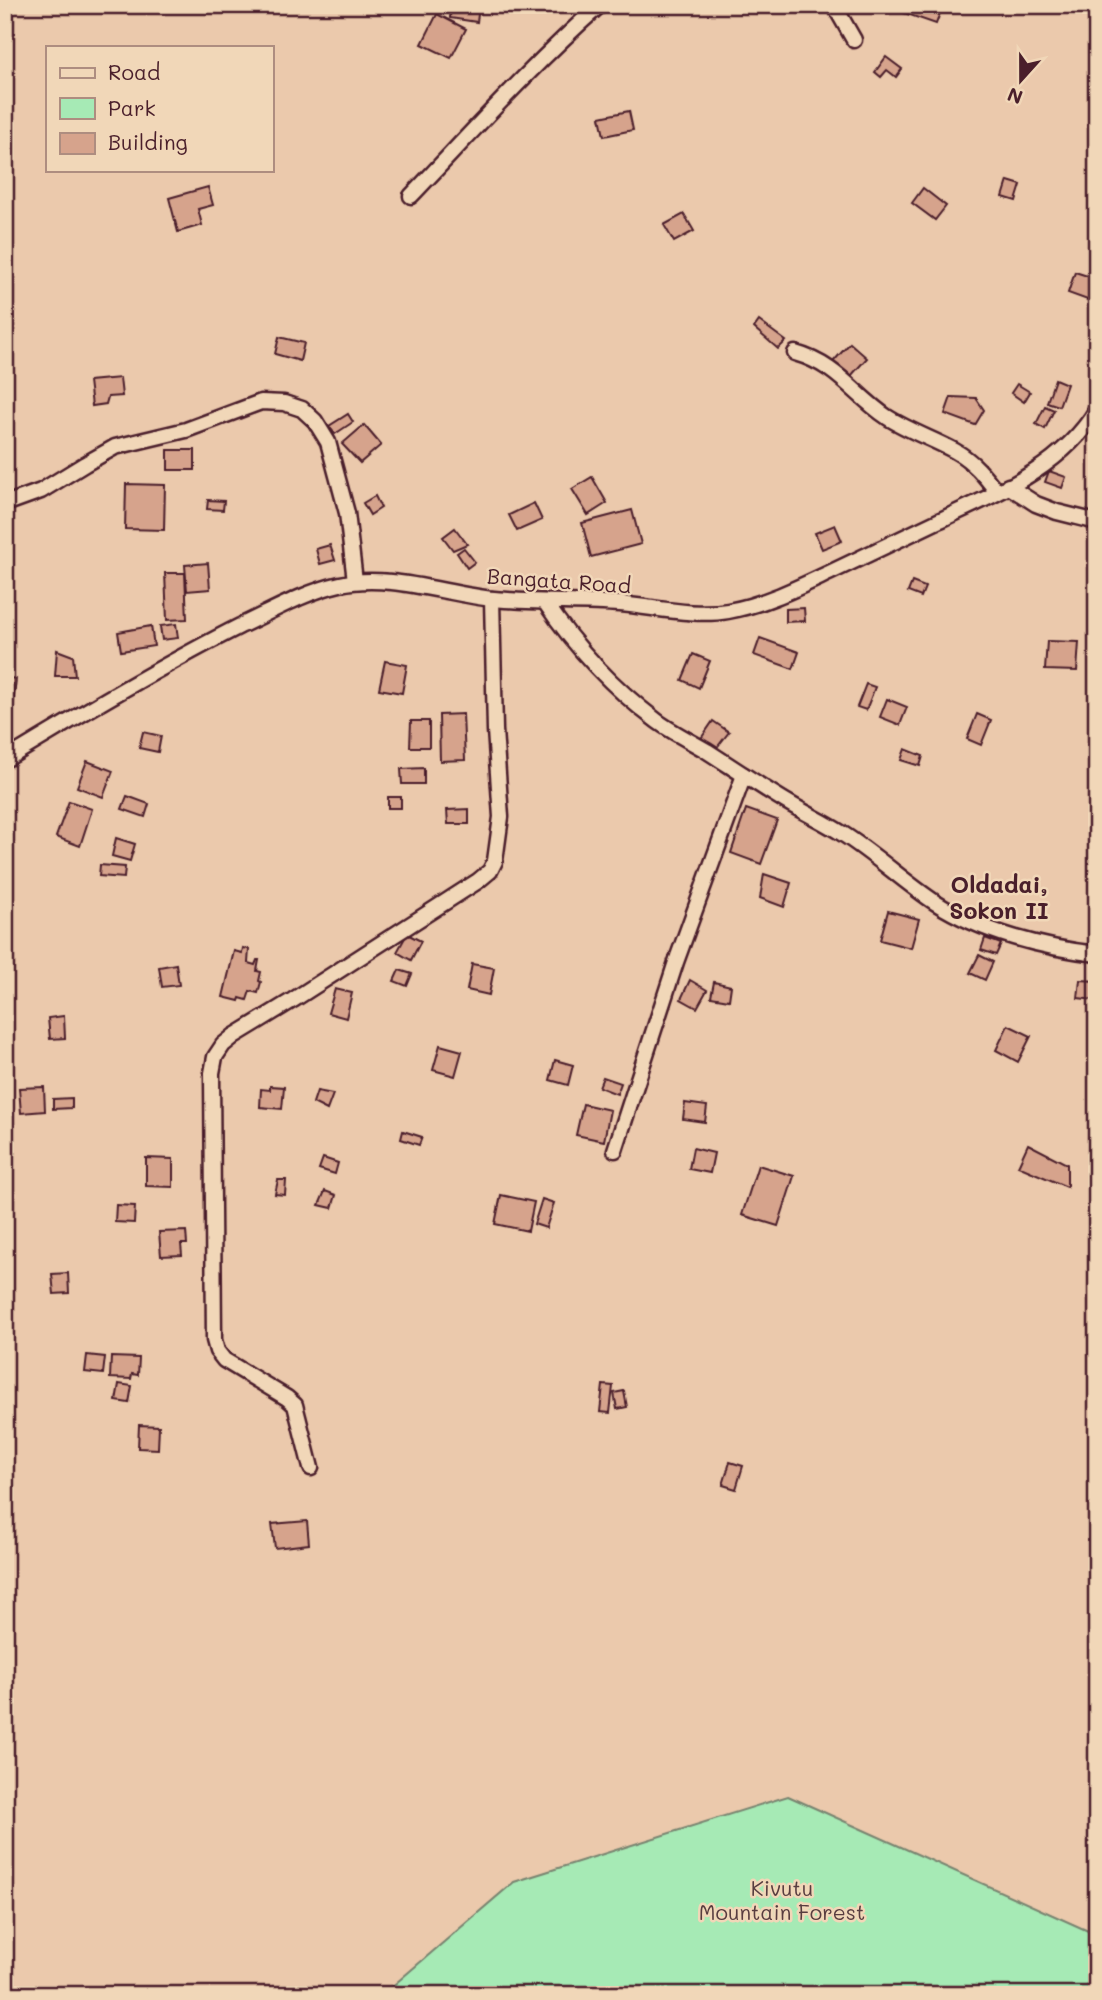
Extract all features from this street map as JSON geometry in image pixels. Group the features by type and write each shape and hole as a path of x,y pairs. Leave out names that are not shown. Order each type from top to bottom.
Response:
{"street":[{"path":"411,197 562,38 600,5"},
{"path":"834,5 854,40"},
{"path":"795,353 807,356 831,369 879,411 956,452 1003,489 1057,512 1097,522"},
{"path":"5,504 41,491 115,447 186,430 261,402 284,403 302,409 315,421 328,442 347,513 355,581"},
{"name":"Bangata Road","path":"5,760 117,692 193,650 306,595 337,584 355,581 391,583 492,598 616,604 705,613 742,608 791,590 1040,469 1070,444 1097,409"},
{"path":"311,1468 295,1405 288,1398 224,1360 217,1351 214,1326 212,1073 215,1057 223,1045 234,1036 490,871 495,862 500,817 492,598"},
{"path":"545,602 565,632 607,678 658,721 842,834 887,864 936,903 982,926 1024,939 1097,954"},
{"path":"615,1150 676,962 744,775"}],"green space":[{"name":"Kivutu Mountain Forest","path":"788,1796 1097,1935 1097,1995 382,1995 514,1882"}],"building":[{"path":"451,5 479,6 477,22 450,18"},
{"path":"907,5 943,5 936,24 904,13"},
{"path":"437,14 466,29 451,58 422,44"},
{"path":"886,57 902,69 896,77 887,70 881,77 875,72"},
{"path":"629,111 633,130 604,136 600,117"},
{"path":"1008,181 1021,185 1016,201 1003,197"},
{"path":"208,187 213,205 198,209 202,225 178,232 169,198"},
{"path":"923,188 946,206 935,220 912,203"},
{"path":"684,214 694,231 674,242 664,225"},
{"path":"1075,272 1097,279 1097,292 1093,302 1068,293"},
{"path":"759,321 786,341 778,349 754,328"},
{"path":"279,337 304,343 300,361 275,354"},
{"path":"850,343 867,358 850,377 833,362"},
{"path":"120,378 122,396 108,397 106,404 92,406 89,381"},
{"path":"1055,379 1067,384 1059,406 1047,402"},
{"path":"1017,384 1030,392 1024,402 1011,393"},
{"path":"951,397 976,398 984,410 975,425 945,414"},
{"path":"1045,406 1054,410 1045,429 1036,424"},
{"path":"348,414 353,422 335,434 329,426"},
{"path":"364,425 381,445 360,463 342,444"},
{"path":"168,450 195,450 195,470 168,470"},
{"path":"1049,471 1066,477 1062,488 1045,482"},
{"path":"592,477 607,503 588,515 572,489"},
{"path":"126,484 165,485 164,530 125,529"},
{"path":"375,496 381,508 370,515 363,503"},
{"path":"208,500 224,501 223,510 207,509"},
{"path":"534,503 542,520 517,531 509,515"},
{"path":"632,510 641,544 591,557 582,523"},
{"path":"835,525 842,541 822,549 815,533"},
{"path":"455,528 467,544 453,550 443,537"},
{"path":"330,545 335,560 320,564 316,549"},
{"path":"464,548 475,562 467,568 457,553"},
{"path":"208,563 210,589 187,591 185,565"},
{"path":"165,573 185,573 187,619 167,620"},
{"path":"912,582 925,587 921,597 908,592"},
{"path":"804,608 805,621 786,622 786,609"},
{"path":"176,624 178,638 162,640 160,626"},
{"path":"151,626 154,646 121,651 118,632"},
{"path":"760,638 799,652 793,669 754,655"},
{"path":"1047,641 1079,642 1077,671 1045,670"},
{"path":"57,650 73,656 75,676 55,676"},
{"path":"693,654 710,661 699,688 682,680"},
{"path":"385,661 407,665 402,693 379,689"},
{"path":"5,677 16,679 13,705 5,704"},
{"path":"866,684 875,687 866,710 857,707"},
{"path":"887,699 907,707 900,725 880,717"},
{"path":"463,714 465,760 440,761 439,715"},
{"path":"977,714 991,720 981,745 967,739"},
{"path":"411,721 429,721 429,747 410,747"},
{"path":"713,721 729,732 715,750 700,740"},
{"path":"143,732 161,736 158,752 139,748"},
{"path":"905,749 923,756 920,766 901,760"},
{"path":"87,761 113,771 103,797 77,787"},
{"path":"424,768 424,784 402,784 401,769"},
{"path":"127,796 149,804 145,817 122,809"},
{"path":"388,797 401,797 401,808 388,808"},
{"path":"69,801 92,809 80,846 56,837"},
{"path":"469,809 469,824 448,824 447,810"},
{"path":"746,809 777,820 761,864 731,853"},
{"path":"116,838 135,844 130,861 112,856"},
{"path":"100,865 125,867 124,878 99,876"},
{"path":"764,874 791,883 784,907 760,898"},
{"path":"888,911 919,919 911,948 880,940"},
{"path":"407,934 421,941 411,960 397,952"},
{"path":"985,938 1001,944 996,955 981,950"},
{"path":"243,948 249,949 248,963 255,965 259,960 257,971 261,972 261,982 258,993 250,991 247,1000 240,998 239,1001 223,997 234,951 242,953"},
{"path":"979,955 993,962 985,980 970,973"},
{"path":"176,964 179,985 162,987 159,967"},
{"path":"472,964 494,968 489,995 467,990"},
{"path":"399,970 412,974 407,986 394,981"},
{"path":"690,980 707,990 697,1008 681,999"},
{"path":"1080,980 1097,981 1095,1000 1078,998"},
{"path":"714,982 731,986 729,1000 711,997"},
{"path":"335,989 352,993 346,1018 328,1013"},
{"path":"64,1016 65,1038 50,1039 48,1018"},
{"path":"1008,1025 1031,1036 1018,1062 996,1050"},
{"path":"440,1045 462,1051 455,1076 433,1070"},
{"path":"555,1060 573,1065 568,1085 550,1080"},
{"path":"603,1077 621,1083 617,1094 599,1087"},
{"path":"270,1086 284,1087 282,1109 260,1107 261,1089 270,1090"},
{"path":"44,1087 45,1111 21,1113 19,1088"},
{"path":"317,1091 333,1094 327,1110 313,1103"},
{"path":"72,1098 72,1108 53,1109 53,1099"},
{"path":"685,1103 707,1106 705,1122 683,1119"},
{"path":"583,1104 610,1110 604,1141 576,1135"},
{"path":"403,1131 422,1137 419,1145 401,1139"},
{"path":"1028,1144 1067,1164 1067,1187 1018,1166"},
{"path":"693,1148 714,1153 710,1173 689,1169"},
{"path":"146,1158 173,1159 173,1187 146,1186"},
{"path":"323,1158 338,1163 335,1174 319,1169"},
{"path":"758,1165 794,1176 778,1226 742,1215"},
{"path":"278,1180 286,1180 285,1195 275,1194"},
{"path":"325,1191 336,1195 332,1208 319,1205"},
{"path":"501,1195 534,1202 528,1231 495,1224"},
{"path":"542,1199 554,1203 546,1228 534,1224"},
{"path":"116,1205 135,1206 134,1223 115,1222"},
{"path":"186,1231 187,1244 181,1244 182,1255 161,1256 159,1232"},
{"path":"68,1273 69,1293 54,1294 52,1274"},
{"path":"87,1355 105,1357 103,1374 85,1372"},
{"path":"111,1357 139,1358 138,1375 132,1374 131,1379 110,1378"},
{"path":"119,1384 132,1386 129,1403 116,1401"},
{"path":"603,1385 613,1386 610,1413 600,1412"},
{"path":"624,1391 627,1407 617,1409 614,1393"},
{"path":"139,1425 159,1426 158,1449 138,1448"},
{"path":"730,1462 743,1466 736,1489 723,1485"},
{"path":"307,1521 309,1544 275,1548 272,1524"}],"district":[{"name":"Oldadai, Sokon II","path":"999,897"}]}
